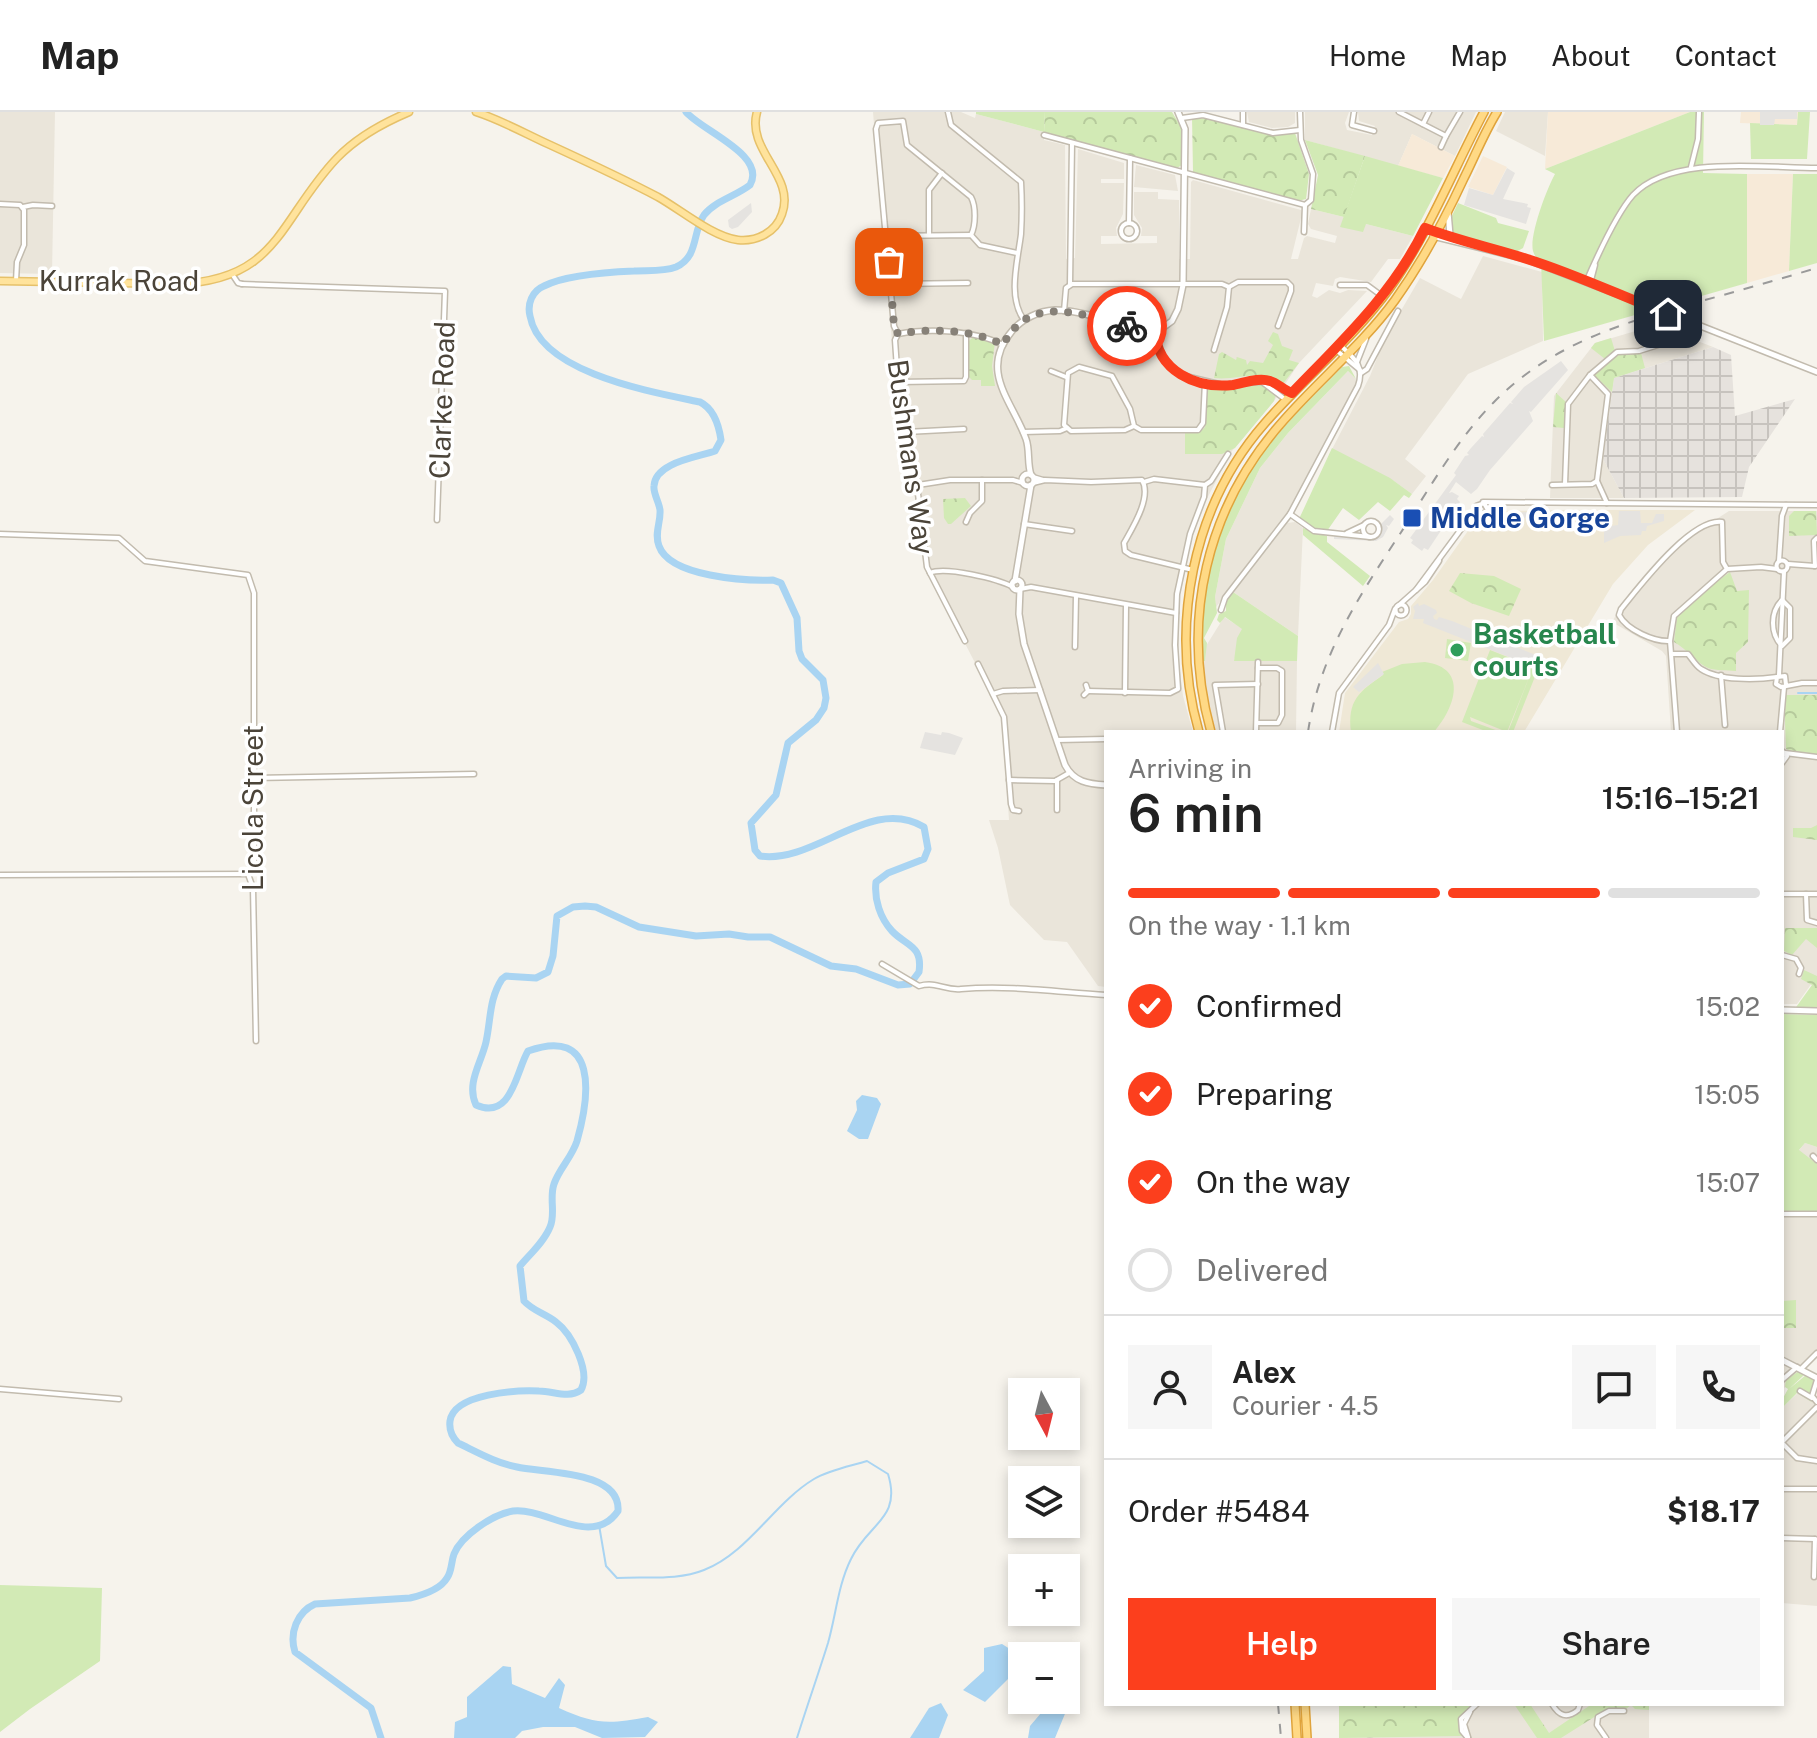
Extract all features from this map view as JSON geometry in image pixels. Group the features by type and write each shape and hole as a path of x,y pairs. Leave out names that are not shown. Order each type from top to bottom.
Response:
{"highway":[{"path":"1210,730 1202,699 1197,644 1199,598 1207,557 1222,515 1263,444 1371,330 1402,290 1497,112"},
{"path":"1198,730 1190,696 1185,644 1187,610 1194,567 1213,509 1235,465 1263,425 1383,297 1424,230 1482,113"},
{"path":"1424,230 1434,234"},
{"path":"1289,397 1292,402 1305,398"},
{"path":"1295,1706 1297,1738"},
{"path":"1305,1706 1307,1738"}],"main road":[{"name":"Kurrak Road","path":"0,281 176,284 204,282 234,273 259,257 276,241 329,167 345,150 409,112"},
{"path":"476,112 630,183 734,239 756,238 772,229 783,212 785,197 782,185 756,135 757,112"}],"street":[{"path":"948,112 952,126 1020,181 1021,231 1017,253 1016,307 1024,320"},
{"path":"1104,785 1086,784 1068,772 1022,634 1017,571 1028,498 1028,444 1000,384 998,361 1009,334 1024,320 1044,312 1065,311 1153,332 1165,327 1174,317 1184,284 1185,173 1183,119 1178,112"},
{"path":"1243,112 1243,125"},
{"path":"1300,112 1300,130 1314,179 1311,200 1305,205 1304,232"},
{"path":"1354,112 1352,125 1374,131"},
{"path":"1399,112 1446,136"},
{"path":"1423,124 1429,112"},
{"path":"1441,147 1460,112"},
{"path":"1691,167 1698,139 1699,112"},
{"path":"1183,119 1197,115 1273,133 1300,130"},
{"name":"Bushmans Way","path":"942,173 907,144 903,121 878,123 876,129 894,326 898,334 895,340 901,425 913,451 927,567 965,641"},
{"path":"1044,135 1305,205"},
{"path":"1071,284 1073,143"},
{"path":"1129,223 1131,159"},
{"path":"1588,283 1623,208 1658,176 1691,167 1817,168"},
{"path":"929,235 929,190 942,173 972,198 974,227 971,235"},
{"path":"0,204 52,206"},
{"path":"16,281 17,262 24,245 23,207"},
{"path":"1448,207 1450,235"},
{"path":"1129,223 1135,225 1137,232 1128,240 1122,237 1120,230 1129,223"},
{"path":"1434,234 1450,235 1474,246"},
{"path":"1434,234 1526,259 1817,372"},
{"path":"886,236 971,235 980,245 1017,253"},
{"name":"Clarke Road","path":"234,273 238,283 242,284 445,291 437,520"},
{"path":"1229,287 1238,282 1289,283 1291,291 1278,326"},
{"path":"891,284 968,283"},
{"path":"1065,311 1065,290 1071,284 1224,284 1229,287"},
{"path":"1340,285 1367,285 1383,297"},
{"path":"1214,350 1227,307 1229,287"},
{"path":"1361,371 1366,370 1398,311"},
{"path":"1357,362 1371,330"},
{"path":"1153,332 1156,346 1171,369 1181,375 1227,385 1272,381 1289,397"},
{"path":"898,334 966,333 985,335 1003,345"},
{"path":"898,382 964,381 966,333"},
{"path":"1565,484 1568,404 1590,375 1617,352 1639,351 1680,338 1688,341"},
{"path":"1338,348 1361,371"},
{"path":"1221,610 1226,597 1290,514 1358,386 1361,371 1357,362 1346,356"},
{"path":"1066,427 1066,377 1070,370 1079,367 1112,376 1130,409 1134,426 1141,430 1201,428 1205,382"},
{"path":"1051,371 1066,377"},
{"path":"1590,375 1608,394 1597,481 1607,503"},
{"path":"1260,381 1289,397"},
{"path":"1024,433 1066,427 1125,430 1134,426"},
{"path":"906,432 964,429"},
{"path":"918,485 945,481 1103,481 1136,478 1144,482 1154,479 1205,485 1211,481 1228,454"},
{"path":"966,522 982,501 982,480"},
{"path":"1552,485 1592,484 1597,481"},
{"path":"1144,482 1142,503 1124,549 1131,555 1194,567"},
{"path":"1086,690 1170,693 1178,689 1176,613 1183,565 1205,485"},
{"path":"1483,502 1488,505 1488,510"},
{"path":"1389,625 1402,615 1415,590 1478,504 1483,502 1817,505"},
{"path":"1466,522 1502,504"},
{"path":"1776,504 1782,516"},
{"path":"1780,730 1782,516 1786,504"},
{"path":"1476,509 1481,515"},
{"path":"1290,514 1314,531 1370,537 1378,533 1378,524 1370,520 1356,531 1344,533"},
{"path":"1670,641 1659,642 1623,622 1619,615 1621,609 1655,566 1692,534 1714,521 1722,522 1723,562 1727,569"},
{"path":"1024,524 1072,531"},
{"path":"1364,524 1364,533 1370,537"},
{"name":"Licola Street","path":"0,534 119,538 145,561 248,575 254,593 254,863 248,874 253,888 256,1041"},
{"path":"1677,730 1670,641 1674,616 1727,569 1816,566 1814,541 1817,538"},
{"path":"1332,730 1339,693 1389,625 1396,607 1431,575 1442,554"},
{"path":"930,573 940,570 1176,613"},
{"path":"1076,596 1076,649"},
{"path":"1125,693 1126,605"},
{"path":"1396,607 1403,605 1406,609"},
{"path":"1396,607 1397,614 1402,615"},
{"path":"1672,654 1688,654 1699,669 1721,675 1817,683"},
{"path":"978,664 1004,717 1011,804 1013,810 1019,811"},
{"path":"1256,730 1258,665 1277,668 1282,671 1282,715 1278,723 1257,723"},
{"path":"1721,675 1725,725"},
{"path":"1223,730 1215,685 1258,684"},
{"path":"993,694 1040,690"},
{"path":"1057,741 1104,739"},
{"path":"1784,750 1817,757"},
{"path":"1784,764 1800,756"},
{"path":"1009,780 1058,780 1068,772"},
{"path":"254,778 474,774"},
{"path":"1057,810 1058,780"},
{"path":"0,875 248,874"},
{"path":"1784,894 1817,894"},
{"path":"1806,894 1807,920 1817,923"},
{"path":"1784,956 1796,959 1801,968 1799,974"},
{"path":"882,964 919,986 931,983 958,990 1008,987 1104,995"},
{"path":"1784,1011 1817,1011"},
{"path":"1784,1214 1817,1214"},
{"path":"1784,1379 1801,1369 1817,1353"},
{"path":"1784,1361 1817,1379 1815,1404 1784,1439"},
{"path":"0,1389 119,1399"},
{"path":"1800,1391 1815,1404"},
{"path":"1784,1443 1797,1458 1817,1461"},
{"path":"1784,1489 1817,1489"},
{"path":"1784,1538 1816,1539 1814,1577"},
{"path":"1468,1738 1462,1724 1475,1706"},
{"path":"1554,1706 1561,1715 1567,1716 1579,1706"},
{"path":"1606,1738 1597,1725 1598,1717 1609,1711 1624,1711"}],"shaded area":[{"path":"0,112 55,112 52,274 0,273"},
{"path":"873,112 961,112 975,118 976,114 1044,132 1044,140 1065,145 1066,259 1075,258 1078,149 1124,163 1124,179 1101,179 1101,183 1124,183 1123,214 1116,228 1117,236 1101,236 1101,244 1157,243 1157,236 1141,236 1142,228 1134,215 1134,192 1158,192 1158,199 1179,200 1179,259 1190,259 1193,180 1301,210 1291,259 1298,259 1307,236 1335,243 1337,236 1311,229 1308,224 1311,209 1344,217 1341,227 1366,224 1413,236 1400,259 1388,259 1371,282 1340,277 1335,279 1333,286 1316,283 1312,296 1317,298 1329,290 1340,293 1348,290 1367,291 1299,363 1274,401 1232,451 1203,506 1190,544 1179,601 1179,663 1183,696 1192,730 1104,730 1104,987 1098,986 1067,942 1044,940 1010,905 989,820 1009,820 1002,715 926,568 912,455 899,427"},
{"path":"1247,112 1295,112 1295,123 1288,127 1272,128 1249,122"},
{"path":"1305,112 1349,112 1345,123 1347,130 1372,135 1375,126 1359,121 1358,112 1476,112 1455,156 1412,134 1398,166 1305,140"},
{"path":"1505,112 1548,112 1545,156 1496,131"},
{"path":"1548,112 1690,112 1545,169"},
{"path":"1741,112 1798,112 1797,125 1740,123"},
{"path":"1760,112 1797,112 1797,119 1775,119 1774,125 1760,125"},
{"path":"1412,134 1455,156 1443,178 1398,166"},
{"path":"1483,156 1507,167 1493,195 1468,187"},
{"path":"1136,165 1175,175 1178,191 1134,187"},
{"path":"1507,168 1515,173 1503,199 1528,204 1527,207 1531,208 1526,224 1464,205 1469,188 1493,195"},
{"path":"1747,174 1793,174 1789,271 1747,283"},
{"path":"751,203 752,212 738,227 729,227 728,220"},
{"path":"1483,256 1542,272 1543,341 1468,374 1405,459 1426,476 1412,494 1394,481 1329,455 1370,376 1385,338 1420,278 1461,299"},
{"path":"1656,325 1713,347 1614,378 1603,459 1624,498 1550,498 1554,396 1595,343"},
{"path":"1713,347 1731,355 1735,416 1795,399 1749,467 1742,497 1624,498 1603,459 1614,378"},
{"path":"1561,361 1568,370 1529,411 1533,421 1477,489 1471,494 1456,482 1449,493 1459,496 1457,499 1460,502 1428,550 1424,548 1422,551 1411,543 1413,540 1410,538 1456,475 1454,473 1471,448 1484,437 1483,434 1510,403 1513,404 1511,402 1524,387"},
{"path":"1348,371 1356,379 1356,384 1293,506 1216,607 1215,597 1226,539 1260,468 1288,433"},
{"path":"1581,510 1585,514 1588,510 1695,510 1648,545 1613,584 1525,730 1339,730 1345,693 1399,622 1408,619 1411,606 1475,521 1488,521 1495,511"},
{"path":"1619,511 1640,511 1641,523 1652,523 1656,514 1664,514 1664,521 1647,526 1641,535 1620,536 1604,543 1604,530 1618,525"},
{"path":"1729,511 1817,511 1817,976 1797,1004 1784,1004 1784,730 1671,730 1666,656 1612,622 1626,598 1655,565 1690,536"},
{"path":"1497,513 1566,513 1566,518 1512,518 1512,523 1501,523 1497,519"},
{"path":"1390,515 1394,519 1389,526 1386,525 1388,528 1383,537 1376,541 1334,539 1334,533 1373,537"},
{"path":"1295,522 1303,528 1298,636 1233,592 1287,523"},
{"path":"1418,603 1419,606 1424,604 1436,610 1434,619 1439,617 1452,621 1543,658 1539,669 1423,623 1424,619 1413,619 1413,607"},
{"path":"1224,617 1243,629 1234,661 1297,661 1296,730 1215,730 1205,694 1202,661 1205,661 1206,646"},
{"path":"1378,663 1384,674 1359,692 1353,687"},
{"path":"925,732 949,733 963,738 955,755 920,748"},
{"path":"1805,1143 1817,1147 1817,1357 1784,1388 1784,1169"},
{"path":"1801,1390 1817,1400 1817,1606 1784,1603 1784,1406"},
{"path":"1339,1706 1649,1706 1649,1738 1339,1738"}],"green space":[{"path":"1045,112 1044,132 976,114"},
{"path":"1045,112 1172,112 1181,127 1182,165 1177,168 1044,132"},
{"path":"1690,112 1704,112 1703,173 1747,174 1747,283 1544,341 1541,261 1535,255 1532,244 1555,174 1545,169"},
{"path":"1798,112 1810,112 1807,159 1751,159 1750,123 1797,125"},
{"path":"1192,117 1269,134 1295,133 1309,174 1306,199 1298,201 1193,172"},
{"path":"1305,140 1365,156 1344,217 1311,209 1318,175"},
{"path":"1365,156 1443,178 1413,236 1366,224 1363,232 1340,227"},
{"path":"1793,174 1817,174 1817,263 1789,271"},
{"path":"1458,203 1496,218 1498,223 1529,231 1523,248 1516,252 1452,233 1451,218"},
{"path":"1273,332 1278,334 1282,346 1293,350 1289,360 1299,363 1282,385 1258,376 1214,378 1222,352 1236,360 1237,357 1246,360 1247,365 1250,361 1263,363 1273,345 1268,341"},
{"path":"974,336 995,342 992,366 995,386 981,386 981,380 969,377 969,341"},
{"path":"1611,338 1615,351 1605,359 1591,348 1595,343"},
{"path":"1641,353 1645,368 1614,378 1612,392 1594,375 1618,355"},
{"path":"1349,366 1356,379 1348,371 1288,433 1260,468 1226,539 1215,597 1217,613 1204,638 1207,643 1205,661 1202,661 1204,601 1209,572 1227,515 1240,488 1282,429 1342,367"},
{"path":"1268,386 1276,394 1274,401 1235,448 1222,454 1185,454 1185,432 1200,432 1205,427 1207,387"},
{"path":"1556,393 1566,402 1564,428 1553,427"},
{"path":"1332,448 1390,478 1412,494 1409,498 1404,495 1390,511 1378,502 1359,520 1343,508 1327,531 1314,529 1299,519"},
{"path":"965,498 971,506 948,524 944,518 943,499"},
{"path":"1794,511 1816,511 1817,535 1789,536 1789,516"},
{"path":"1303,528 1327,536 1327,542 1370,576 1363,586 1303,535"},
{"path":"1730,572 1737,591 1749,590 1748,642 1736,653 1736,671 1708,668 1674,642 1677,617"},
{"path":"1460,573 1494,576 1521,589 1509,616 1471,603 1449,591"},
{"path":"1233,592 1298,636 1297,661 1234,661 1237,638 1242,629 1225,617 1220,623 1217,620 1219,614 1226,611 1226,601"},
{"name":"Basketball courts","path":"1447,639 1471,643 1468,661 1445,658"},
{"path":"1490,650 1538,669 1514,730 1509,730 1530,675 1508,730 1470,717 1471,721 1496,730 1483,730 1462,722"},
{"path":"1425,662 1439,666 1453,680 1452,701 1435,730 1351,730 1351,712 1357,698 1383,675 1382,672 1402,664"},
{"path":"1784,695 1817,695 1817,755 1803,755 1786,749"},
{"path":"1817,825 1817,840 1793,837 1793,828"},
{"path":"1785,928 1817,928 1817,948 1806,939 1792,955 1784,951"},
{"path":"1804,970 1817,976 1817,1010 1794,1010 1812,985 1801,979"},
{"path":"1784,1014 1817,1015 1817,1147 1805,1143 1799,1150 1817,1164 1817,1212 1784,1212"},
{"path":"1796,1300 1796,1328 1784,1328 1784,1301"},
{"path":"1799,1371 1804,1375 1789,1389 1806,1375 1814,1380 1810,1395 1801,1389 1799,1392 1813,1403 1797,1393 1784,1406 1788,1389 1785,1387 1786,1380"},
{"path":"0,1585 102,1588 100,1661 0,1732"},
{"path":"1339,1706 1470,1706 1458,1721 1462,1736 1339,1738"},
{"path":"1515,1706 1531,1706 1549,1733 1589,1706 1630,1706 1626,1709 1607,1709 1561,1738 1537,1738"},
{"path":"1632,1706 1649,1706 1649,1710"}],"water":[{"path":"862,1095 877,1098 881,1104 868,1139 859,1139 847,1131 857,1110 856,1101"},
{"path":"1002,1644 1008,1648 1008,1679 985,1702 963,1690 984,1671 984,1648"},
{"path":"503,1666 511,1667 512,1684 545,1698 559,1678 565,1685 559,1708 572,1714 603,1722 648,1717 658,1722 645,1737 602,1738 575,1727 543,1727 522,1731 515,1738 454,1738 455,1722 467,1717 467,1697"},
{"path":"941,1703 948,1715 939,1738 910,1738 929,1708"},
{"path":"1040,1714 1065,1714 1055,1738 1028,1738 1030,1726"}],"waterway":[{"path":"381,1738 371,1708 295,1652 294,1631 303,1612 315,1604 410,1598 431,1591 447,1578 454,1554 463,1540 505,1513 526,1511 582,1527 607,1522 618,1511 616,1498 607,1488 594,1481 502,1463 458,1443 451,1430 450,1421 454,1412 474,1399 517,1391 571,1394 581,1390 583,1382 582,1364 568,1335 556,1322 524,1301 520,1266 544,1238 552,1222 554,1184 575,1147 585,1104 584,1069 578,1056 567,1048 551,1046 528,1051 505,1100 498,1106 488,1108 476,1105 473,1081 502,979 506,976 536,978 548,972 557,916 573,907 585,906 596,907 639,927 696,936 729,934 770,937 831,966 856,969 898,985 910,984 919,972 916,951 884,920 876,895 876,882 888,873 924,859 928,849 924,827 904,819 883,819 781,856 760,856 755,850 751,823 776,795 788,743 816,720 826,698 823,680 802,659 797,618 781,583 693,571 678,565 659,546 660,510 654,489 656,478 670,466 715,451 721,440 712,413 700,402 628,385 576,366 554,352 538,336 530,316 530,303 534,295 553,282 588,275 660,270 683,263 692,251 704,215 750,185 753,174 741,154 686,112"},
{"path":"1798,693 1817,693"},
{"path":"599,1525 606,1566 617,1578 683,1576 704,1570 734,1552 786,1501 820,1476 867,1461 888,1474 891,1501 881,1520 858,1547 847,1569 828,1643 797,1738"}],"railway":[{"path":"1308,730 1321,679 1353,608 1442,468 1495,401 1539,365 1613,328 1817,268"},
{"path":"1278,1706 1281,1738"}],"way so far":[{"path":"889,262 894,326 898,334 958,332 989,337 1003,345 1014,328 1024,320 1055,310 1127,326"}],"place":[{"name":"Middle Gorge","path":"1412,518"},
{"name":"Basketball courts","path":"1457,650"}],"route":[{"path":"1127,326 1155,331 1159,354 1171,369 1181,375 1223,385 1267,380 1292,393 1380,302 1425,228 1464,239 1474,246 1533,261 1668,314"}]}
